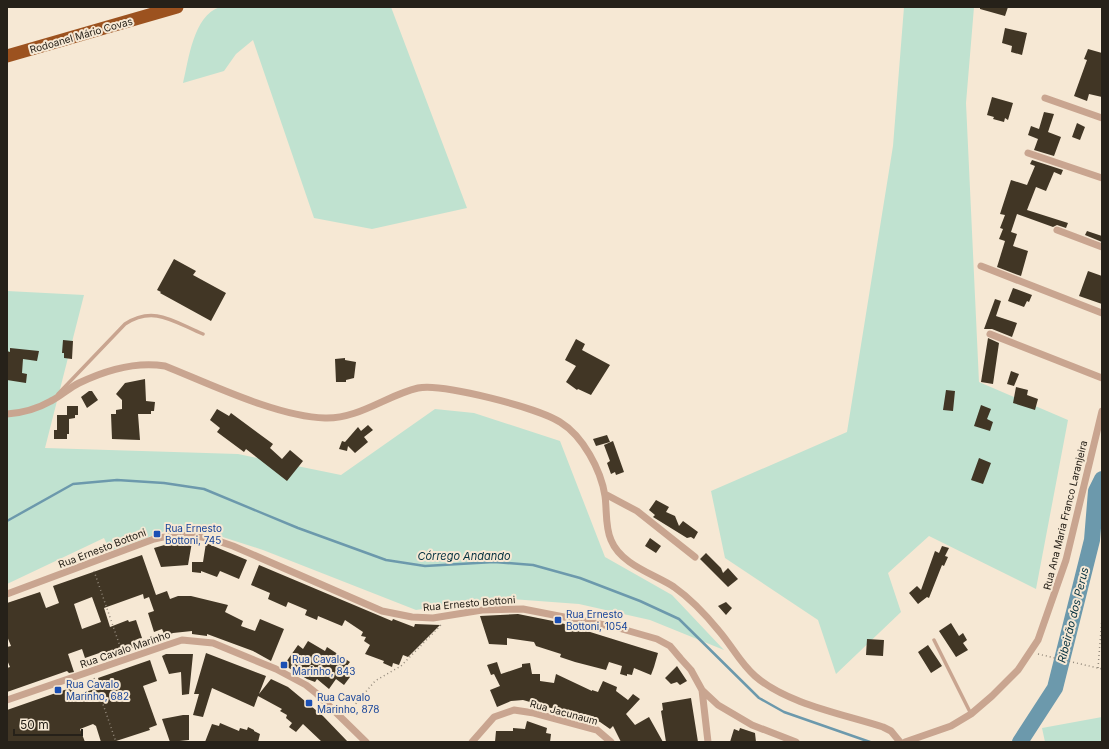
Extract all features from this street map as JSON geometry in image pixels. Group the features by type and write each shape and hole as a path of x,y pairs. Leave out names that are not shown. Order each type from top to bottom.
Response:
{"highway":[{"name":"Rodoanel Mário Covas","path":"7,56 177,7"}],"street":[{"path":"1045,98 1102,118"},
{"path":"1028,153 1102,178"},
{"path":"1057,230 1102,247"},
{"path":"981,266 1102,312"},
{"path":"990,334 1102,378"},
{"path":"7,414 33,409 50,402 79,384 104,373 133,365 151,364 165,366 268,406 301,415 325,418 342,418 419,388 434,388 459,392 538,411 559,420 581,442 593,460 605,494 610,540 618,552 634,564 675,588 689,600 720,632 739,659 756,677 787,696 883,727 891,731 900,742"},
{"name":"Rua Ana Maria Franco Laranjeira","path":"905,742 951,726 971,714 992,696 1018,670 1031,652 1038,640 1063,567 1102,411"},
{"path":"605,494 637,511 695,557"},
{"name":"Rua Ernesto Bottoni","path":"7,594 91,564 154,539 175,535 195,535 211,538 233,546 382,611 412,617 449,616 482,610 523,608 615,627 656,639 670,646 691,670 702,690 718,705 752,725 796,742"},
{"name":"Rua Cavalo Marinho","path":"7,700 182,640 213,643 294,678 316,693 366,742"},
{"path":"702,690 708,742"},
{"name":"Rua Jacunaum","path":"472,742 494,717 514,710 534,713 597,730 611,742"}],"lane":[{"path":"50,402 125,324 137,316 157,314 203,334"},
{"path":"934,640 971,714"}],"path":[{"path":"91,564 125,659"},
{"path":"342,718 351,710 374,681 401,666 449,616"},
{"path":"1098,668 1102,618"},
{"path":"1031,652 1102,669"},
{"path":"92,671 116,742"}],"green space":[{"path":"220,7 391,7 467,208 372,229 314,218 253,40 236,54 224,71 183,83 190,51 198,29 204,19 211,12"},
{"path":"904,7 974,7 966,103 979,382 1068,420 1036,589 929,536 888,573 901,612 836,674 818,620 725,558 711,491 847,432 893,146"},
{"path":"7,291 84,295 45,448 238,454 341,475 435,409 474,413 560,441 605,557 672,595 724,650 650,620 579,604 497,598 416,610 263,550 207,532 165,531 110,551 104,538 7,584"},
{"path":"1102,717 1102,742 1045,742 1042,728"}],"building":[{"path":"980,7 1008,7 1005,16 980,9"},
{"path":"1005,28 1027,33 1022,55 1011,52 1012,46 1002,43"},
{"path":"1088,49 1102,53 1102,97 1089,94 1087,101 1074,96 1087,60 1084,59"},
{"path":"992,97 1013,103 1008,120 1005,118 1004,122 993,119 994,117 987,115"},
{"path":"1044,112 1054,114 1048,132 1061,137 1054,156 1034,150 1038,139 1028,135 1031,126 1039,129"},
{"path":"1077,123 1085,127 1080,140 1072,137"},
{"path":"1032,160 1063,170 1061,175 1054,172 1046,191 1036,187 1027,210 1068,223 1066,228 1057,225 1053,227 1017,214 1011,232 1017,234 1013,246 1028,251 1021,276 997,267 1005,241 999,239 1003,229 1000,228 1005,215 1000,214 1011,180 1027,185 1035,166 1030,164"},
{"path":"1087,231 1102,236 1102,242 1085,235"},
{"path":"174,259 196,271 193,275 226,293 211,321 157,290"},
{"path":"1088,271 1102,276 1102,304 1079,296"},
{"path":"1013,288 1032,295 1029,302 1027,301 1024,307 1008,301"},
{"path":"995,299 1001,301 996,316 1017,323 1012,337 992,329 984,329"},
{"path":"988,338 999,343 993,384 981,382"},
{"path":"576,339 585,344 582,350 610,365 591,395 578,389 577,390 566,382 576,366 565,360"},
{"path":"63,340 73,341 72,359 64,358 64,353 62,353"},
{"path":"10,348 39,351 37,361 23,359 22,373 27,374 26,383 7,380 7,351 10,352"},
{"path":"345,358 345,360 356,362 354,378 346,380 346,382 336,382 335,359"},
{"path":"1011,371 1019,374 1014,386 1007,384"},
{"path":"145,379 146,401 155,402 154,411 151,411 151,414 138,414 140,440 112,439 111,414 116,414 116,410 122,409 122,400 116,394 125,383"},
{"path":"1016,387 1028,390 1027,395 1038,399 1035,410 1013,403"},
{"path":"946,390 955,391 953,411 943,410"},
{"path":"89,391 92,391 98,400 87,408 81,397"},
{"path":"981,405 991,409 987,419 993,422 990,431 974,426"},
{"path":"67,406 78,406 78,415 75,415 75,418 69,419 69,434 67,434 67,439 54,439 54,430 57,430 57,415 67,415"},
{"path":"217,409 229,416 231,413 273,444 270,448 282,459 290,450 303,461 287,481 246,449 244,452 217,432 220,428 210,420"},
{"path":"368,425 373,430 364,437 368,442 355,453 348,446 347,451 339,449 342,441 345,442 358,427 361,431"},
{"path":"607,435 610,442 596,446 593,439"},
{"path":"613,441 624,472 616,475 615,472 611,474 607,463 610,461 604,445"},
{"path":"979,458 991,463 983,484 971,480"},
{"path":"656,500 669,507 666,512 675,516 679,526 683,521 698,532 694,539 691,537 687,538 653,517 655,515 649,510"},
{"path":"650,538 661,546 656,553 645,546"},
{"path":"175,542 192,542 188,565 161,567 154,548"},
{"path":"206,543 247,560 239,579 220,571 217,577 201,571 201,573 192,572 192,562 203,562"},
{"path":"942,546 949,548 945,556 948,557 944,566 942,565 929,598 927,597 918,604 909,593 917,586 921,590 935,551 939,553"},
{"path":"706,553 721,568 723,573 728,568 738,579 728,587 700,559"},
{"path":"142,555 156,595 167,591 170,599 178,596 191,596 228,605 225,612 243,621 241,626 255,631 260,619 284,629 271,661 253,651 207,634 207,636 192,634 192,631 173,633 165,636 162,629 154,632 148,613 154,611 149,597 144,599 143,594 104,608 110,627 128,620 129,622 136,620 142,638 135,640 137,646 107,658 105,651 85,658 82,649 68,654 74,672 69,673 67,671 7,692 7,668 10,667 7,660 7,647 11,646 7,636 7,603 40,592 46,608 59,603 53,586","holes":["92,597 101,622 82,629 74,604"]},
{"path":"259,565 392,621 393,619 414,627 415,624 440,625 408,657 403,655 399,665 393,663 392,667 383,663 384,661 365,654 370,645 364,641 366,637 361,636 363,632 345,620 342,626 318,616 317,620 305,615 307,610 288,602 286,607 268,599 270,593 251,585"},
{"path":"726,602 732,608 726,615 718,606"},
{"path":"518,614 558,622 658,653 651,675 634,668 632,675 627,674 627,676 620,674 622,666 609,662 606,670 575,662 560,657 561,654 536,646 534,642 507,638 507,645 489,644 480,616"},
{"path":"951,623 959,636 963,633 967,640 963,643 968,650 956,657 939,631"},
{"path":"867,639 884,640 883,656 866,655"},
{"path":"308,641 325,651 327,647 350,662 343,671 350,677 344,685 336,679 329,689 317,679 315,682 307,679 284,665 298,645 303,649"},
{"path":"928,645 942,666 931,673 918,652"},
{"path":"206,653 266,676 259,694 271,679 288,687 323,716 348,742 322,742 303,724 296,732 289,727 292,723 286,718 287,715 280,711 282,709 258,696 254,707 212,688 203,717 193,715 199,694 194,694"},
{"path":"166,654 193,654 189,694 182,695 181,672 169,674 162,656"},
{"path":"150,660 157,681 143,686 157,725 149,728 150,730 113,742 101,742 96,726 93,724 80,729 85,742 7,742 7,710 73,687 76,695 101,687 98,678"},
{"path":"497,662 501,674 522,667 522,664 530,663 532,674 540,674 540,681 554,683 556,674 592,691 598,692 603,681 617,687 616,691 628,700 633,694 640,699 626,714 635,725 649,717 663,742 621,742 613,726 610,729 587,716 586,718 523,700 511,701 497,707 490,690 500,686 494,674 491,675 487,665"},
{"path":"677,666 687,681 680,685 677,682 671,684 665,678"},
{"path":"691,698 698,742 666,742 661,711 663,710 662,703"},
{"path":"189,715 189,740 170,742 162,719"},
{"path":"527,721 547,728 546,733 551,734 550,742 495,742 496,731 513,731 513,728 525,729"},
{"path":"220,723 239,731 240,728 247,730 248,727 254,730 260,734 258,742 205,742 212,724 219,726"},
{"path":"740,728 755,733 756,742 730,742 734,729 739,731"}],"waterway":[{"name":"Ribeirão dos Perus","path":"1020,742 1055,688 1092,540 1096,491 1102,479"},
{"name":"Córrego Andando","path":"7,521 73,484 117,480 164,483 204,489 298,528 386,560 425,566 494,562 533,565 580,578 640,601 679,619 759,698 784,712 870,742"}],"place":[{"name":"Rua Ernesto Bottoni, 745","path":"157,534"},
{"name":"Rua Ernesto Bottoni, 1054","path":"558,620"},
{"name":"Rua Cavalo Marinho, 843","path":"284,665"},
{"name":"Rua Cavalo Marinho, 682","path":"58,690"},
{"name":"Rua Cavalo Marinho, 878","path":"309,703"}]}
